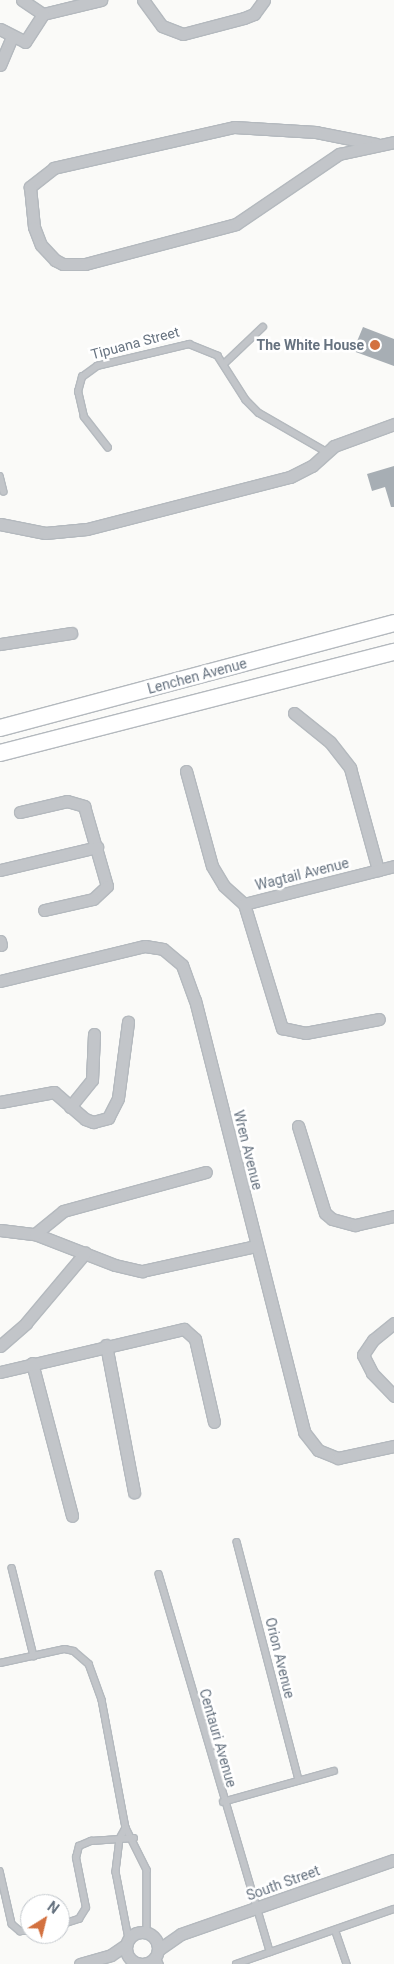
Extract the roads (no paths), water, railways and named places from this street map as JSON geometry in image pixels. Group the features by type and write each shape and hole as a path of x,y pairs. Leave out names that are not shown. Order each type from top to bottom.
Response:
{"main road":[{"name":"Lenchen Avenue","path":"0,728 394,623"},
{"name":"Lenchen Avenue","path":"0,753 394,652"}],"street":[{"path":"22,0 42,14 101,0"},
{"path":"143,0 162,26 182,34 254,14 264,0"},
{"path":"0,29 20,41 30,39 42,14"},
{"path":"0,65 12,37"},
{"path":"376,144 316,132 234,126 54,168 30,187 28,196 34,227 41,245 55,260 73,265 94,262 236,224 339,154 376,144 394,142"},
{"path":"0,524 45,533 73,533 290,477 312,466 325,451 394,424"},
{"path":"0,644 71,633"},
{"path":"294,713 330,742 350,768 378,870"},
{"name":"Wagtail Avenue","path":"186,772 212,866 224,886 244,904 394,866"},
{"path":"20,812 67,800 80,803 88,811 107,886 105,892 83,902 44,910"},
{"path":"0,870 97,848"},
{"path":"244,904 282,1028 305,1033 379,1019"},
{"name":"Wren Avenue","path":"0,981 145,946 163,949 178,960 195,1000 256,1246 308,1439 318,1450 338,1458 394,1446"},
{"path":"0,1102 54,1092 70,1107 93,1122 108,1118 113,1111 120,1092 128,1022"},
{"path":"70,1107 92,1080 94,1034"},
{"path":"298,1126 316,1196 325,1212 332,1219 355,1225 394,1216"},
{"path":"35,1234 62,1211 206,1172"},
{"path":"0,1230 35,1234 85,1253 142,1271 256,1246"},
{"path":"0,1346 26,1323 85,1253"},
{"path":"394,1323 367,1346 363,1355 372,1373 394,1396"},
{"path":"0,1372 180,1329 188,1331 202,1364 214,1422"},
{"path":"106,1346 134,1492"},
{"path":"32,1363 72,1516"},
{"name":"South Street","path":"149,1933 181,1934 394,1860"},
{"path":"80,1964 111,1955 137,1932 149,1933 158,1957 143,1964 129,1957 103,1964"},
{"name":"South Street","path":"158,1957 181,1934"},
{"path":"127,1942 129,1957"}],"lane":[{"path":"225,363 263,327"},
{"name":"Tipuana Street","path":"108,448 89,426 80,402 79,384 88,370 190,344 208,349 225,363 252,407 325,451"},
{"path":"0,476 4,492"},
{"name":"Orion Avenue","path":"237,1542 299,1780"},
{"path":"12,1568 34,1656"},
{"name":"Centauri Avenue","path":"159,1574 224,1802 270,1952"},
{"path":"0,1663 65,1649 74,1651 89,1664 102,1700 126,1828 134,1838 147,1870 149,1933"},
{"path":"224,1802 334,1771"},
{"path":"126,1828 120,1839 116,1872 127,1942"},
{"path":"70,1922 78,1919 86,1908 76,1858 79,1846 91,1841 134,1838"},
{"path":"0,1871 12,1924 20,1930"},
{"path":"236,1964 336,1932 394,1909"},
{"path":"336,1932 347,1964"}],"place":[{"name":"The White House","path":"375,345"}]}
